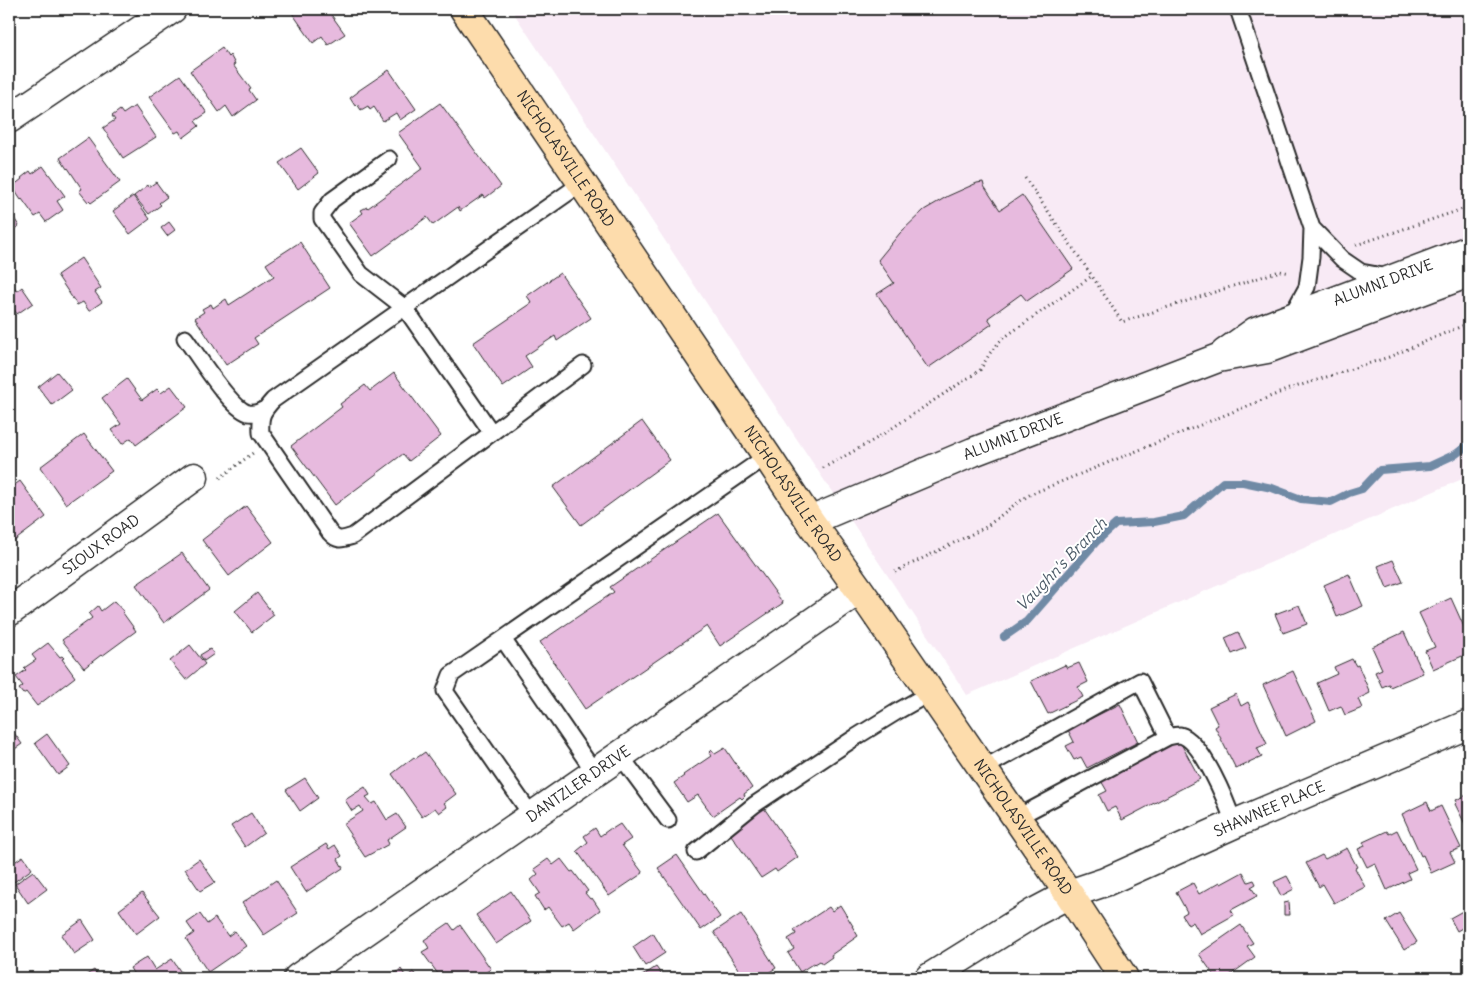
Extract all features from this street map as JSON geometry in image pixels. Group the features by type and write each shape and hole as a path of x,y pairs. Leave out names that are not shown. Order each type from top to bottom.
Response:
{"main road":[{"name":"NICHOLASVILLE ROAD","path":"464,9 810,522 1069,894 1124,978"}],"street":[{"path":"9,119 172,9"},
{"name":"ALUMNI DRIVE","path":"1218,358 1256,331 1469,250"},
{"name":"ALUMNI DRIVE","path":"810,522 973,452 1218,358 1267,349 1469,273"},
{"name":"SIOUX ROAD","path":"9,612 194,477"},
{"name":"DANTZLER DRIVE","path":"298,978 859,590"},
{"name":"SHAWNEE PLACE","path":"928,978 1035,912 1069,894 1105,882 1234,824 1469,724"}],"lane":[{"path":"1238,9 1312,228 1307,287 1290,318"},
{"path":"389,160 332,200 322,213 322,218 361,274 405,308 492,433"},
{"path":"582,183 273,400 264,410 260,421 261,433 330,533 334,538 342,540 353,536 583,365"},
{"path":"1312,228 1342,260 1361,272 1395,278"},
{"path":"185,338 230,400 247,412 257,413 264,410"},
{"path":"532,816 445,691 451,675 767,456"},
{"path":"503,639 595,773"},
{"path":"982,769 1140,681 1168,737"},
{"path":"696,852 754,806 856,737 930,693"},
{"path":"1016,818 1168,737 1178,735 1192,742 1204,758 1228,806 1234,824"},
{"path":"620,755 668,820"}],"path":[{"path":"1025,178 1122,322 1280,271 1294,274"},
{"path":"1353,246 1469,207"},
{"path":"823,468 874,440 980,370 990,352 1002,339 1092,276"},
{"path":"895,572 986,527 1031,494 1289,389 1389,357 1469,324"},
{"path":"194,477 216,481 268,443"}],"shaded area":[{"path":"511,9 1469,9 1469,476 967,695"}],"building":[{"path":"291,9 327,9 345,34 328,45 322,36 313,43"},
{"path":"222,48 228,57 230,55 235,64 233,65 251,89 249,90 256,100 233,117 226,106 219,112 190,71"},
{"path":"389,70 416,109 400,120 396,113 383,121 374,107 370,110 368,106 361,110 357,104 355,106 350,98"},
{"path":"180,75 207,113 195,121 199,126 183,138 179,131 175,133 149,97"},
{"path":"440,103 501,186 485,198 483,195 460,211 458,207 433,225 427,217 373,256 349,223 363,213 361,210 368,208 423,168 398,133"},
{"path":"135,106 156,137 123,158 103,128 115,120 112,116 120,110 123,114"},
{"path":"88,138 120,182 91,203 79,191 82,189 60,158"},
{"path":"301,148 319,173 298,189 279,163"},
{"path":"43,166 65,196 57,201 63,210 46,222 40,214 35,217 21,200 13,186 30,171 32,174"},
{"path":"156,182 167,197 159,203 161,205 149,214 134,196 148,185 149,187"},
{"path":"983,182 1000,210 1022,195 1073,269 1027,301 1021,294 988,318 992,324 928,368 877,294 894,283 878,260 900,233 924,210 948,196"},
{"path":"133,196 150,219 130,234 113,211"},
{"path":"9,210 19,226 9,233"},
{"path":"169,222 175,230 167,236 161,228"},
{"path":"300,242 330,288 254,338 258,344 226,365 195,318 204,312 202,309 211,304 213,308 226,299 229,305 274,276 266,264"},
{"path":"81,258 101,288 95,292 102,302 89,311 83,302 77,305 57,275"},
{"path":"560,273 591,318 557,341 555,336 525,356 532,367 503,387 473,343 532,303 527,296"},
{"path":"9,279 17,291 22,287 33,303 17,314 9,302"},
{"path":"57,372 72,390 52,405 38,387"},
{"path":"394,373 441,436 409,461 403,454 335,505 291,446 342,407 340,404 365,385 370,391"},
{"path":"127,379 142,400 157,389 161,393 171,386 187,407 136,445 131,438 122,444 112,430 121,424 102,398"},
{"path":"642,421 670,460 581,525 553,487"},
{"path":"84,434 112,471 66,504 40,467"},
{"path":"20,481 46,517 9,545 9,489"},
{"path":"246,506 273,542 229,576 202,540"},
{"path":"718,513 783,603 720,646 707,626 585,709 540,642 614,592 610,587"},
{"path":"182,553 209,590 164,623 136,585"},
{"path":"1393,560 1403,582 1387,588 1378,566"},
{"path":"1349,574 1363,606 1337,617 1324,585"},
{"path":"257,593 274,615 252,632 235,611"},
{"path":"1451,598 1469,638 1469,653 1433,669 1425,651 1435,647 1419,613"},
{"path":"114,601 124,612 136,631 84,668 62,640 92,618 89,614 98,606 101,611"},
{"path":"1299,605 1307,624 1283,633 1275,614"},
{"path":"1238,632 1246,648 1232,654 1225,638"},
{"path":"1404,632 1423,673 1390,687 1389,684 1382,687 1375,672 1382,669 1372,647"},
{"path":"48,643 60,657 64,658 62,659 75,677 37,706 26,692 23,694 19,689 23,686 16,677 26,670 24,668 36,660 32,655"},
{"path":"190,645 205,664 186,680 170,661"},
{"path":"210,649 214,654 204,661 200,655"},
{"path":"1352,659 1356,666 1358,665 1370,693 1358,699 1362,708 1345,715 1341,706 1329,711 1317,683 1337,674 1334,667"},
{"path":"1079,663 1088,682 1078,687 1083,697 1048,714 1031,681 1065,665 1067,668"},
{"path":"1293,671 1316,721 1286,736 1263,685"},
{"path":"1236,694 1241,706 1248,702 1267,744 1257,748 1262,757 1236,769 1215,727 1218,725 1209,707"},
{"path":"1120,704 1138,742 1087,768 1081,757 1074,760 1066,746 1074,742 1068,730"},
{"path":"9,726 22,744 9,753"},
{"path":"47,734 70,766 58,775 35,743"},
{"path":"1178,738 1200,779 1122,820 1115,807 1107,811 1099,795 1107,791 1100,779"},
{"path":"725,748 752,788 744,794 745,796 742,799 740,797 713,816 698,795 687,802 674,783 711,756 709,753 712,750 715,754"},
{"path":"425,752 456,794 444,803 447,807 439,813 435,808 422,817 392,774 414,757 415,759"},
{"path":"305,778 318,798 300,811 286,790"},
{"path":"365,787 370,795 366,797 372,804 376,802 387,820 397,814 406,827 387,840 389,844 365,857 343,824 363,811 360,806 352,811 345,800"},
{"path":"1469,794 1469,832 1455,804 1456,800"},
{"path":"1427,802 1431,811 1441,806 1461,848 1450,852 1455,862 1431,873 1402,814"},
{"path":"764,808 798,857 777,872 775,869 761,878 729,832"},
{"path":"251,813 264,833 245,847 231,826"},
{"path":"620,824 631,839 622,845 643,873 609,896 577,851 588,842 584,836 595,828 600,836"},
{"path":"1397,830 1416,869 1407,873 1410,879 1387,890 1375,863 1367,867 1358,849 1365,846 1363,842 1387,831 1389,834"},
{"path":"326,844 329,849 335,845 342,856 338,859 343,868 306,892 290,867"},
{"path":"1347,848 1365,887 1334,903 1323,884 1319,887 1306,863 1322,855 1325,859"},
{"path":"677,855 720,917 701,930 658,868"},
{"path":"23,856 32,869 14,882 9,875 9,866"},
{"path":"199,859 215,882 200,891 185,869"},
{"path":"548,859 553,865 561,859 571,872 573,871 588,891 585,893 590,899 592,898 600,910 574,929 569,922 562,926 548,907 544,910 535,896 540,893 531,880 538,874 534,869"},
{"path":"33,871 47,889 28,903 15,884"},
{"path":"1243,872 1248,882 1254,880 1256,884 1251,887 1257,896 1231,910 1234,915 1200,934 1193,922 1188,925 1182,915 1187,912 1176,892 1193,883 1199,894"},
{"path":"1287,876 1294,889 1281,896 1274,882"},
{"path":"276,880 298,913 264,935 242,903"},
{"path":"511,891 531,921 496,944 476,915"},
{"path":"142,893 160,916 136,934 119,910"},
{"path":"1289,902 1290,915 1284,915 1284,903"},
{"path":"840,905 858,936 831,955 832,957 822,964 820,961 814,963 800,972 788,953 794,949 788,939 796,934 794,930 829,907 832,911"},
{"path":"1468,908 1469,924 1457,931 1450,918"},
{"path":"1399,913 1417,942 1404,950 1386,921"},
{"path":"200,914 207,924 215,918 228,936 235,931 246,946 208,972 186,939 194,933 187,923"},
{"path":"741,914 776,968 760,978 744,978 714,932"},
{"path":"82,920 95,940 74,954 61,935"},
{"path":"449,923 454,930 460,925 491,969 477,978 441,978 422,952 429,948 424,940"},
{"path":"1241,925 1253,943 1247,946 1255,957 1226,978 1225,976 1216,978 1199,954"},
{"path":"653,933 665,953 645,966 633,947"},
{"path":"147,957 155,970 172,959 184,977 187,975 189,978 136,978 130,968"},
{"path":"656,967 664,978 639,978"},
{"path":"401,969 406,977 413,972 418,978 388,978"},
{"path":"94,970 100,978 82,978"}],"waterway":[{"name":"Vaughn's Branch","path":"1004,637 1027,621 1096,542 1116,524 1154,522 1184,516 1223,482 1243,482 1272,488 1301,499 1331,502 1362,489 1380,470 1430,466 1456,454 1469,444"}]}
